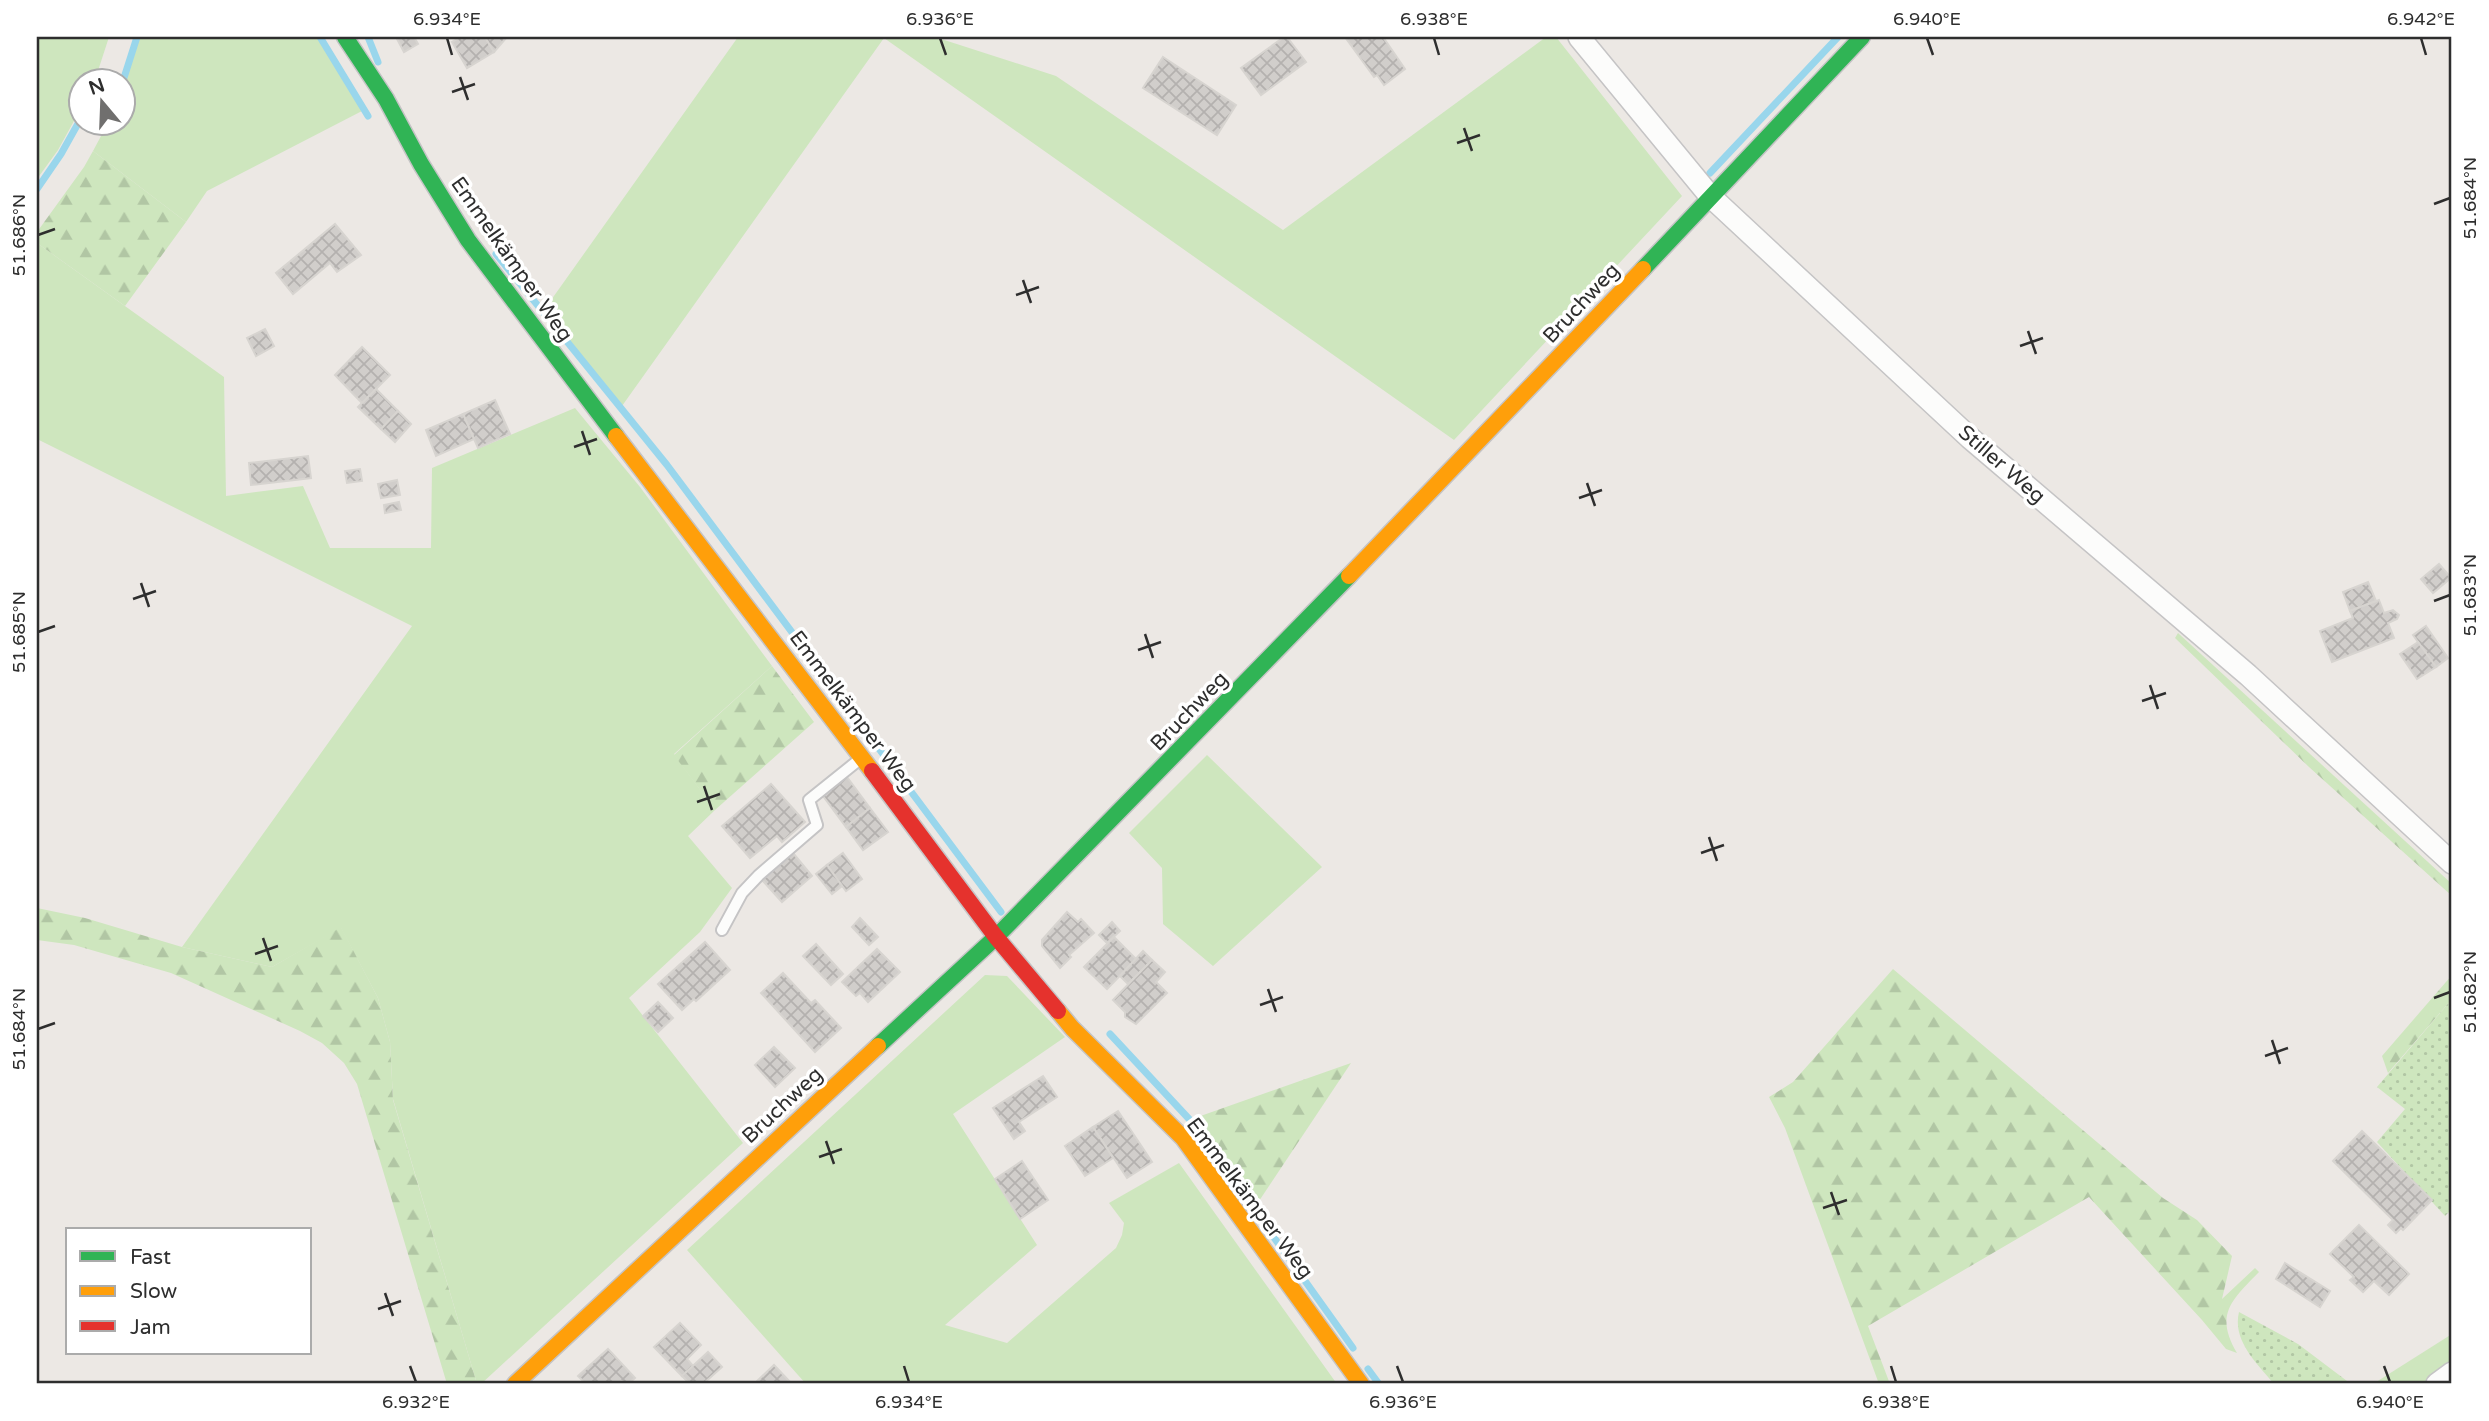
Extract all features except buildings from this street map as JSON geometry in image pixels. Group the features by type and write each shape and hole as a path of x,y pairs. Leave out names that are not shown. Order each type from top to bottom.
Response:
{"street":[{"name":"Emmelkämper Weg","path":"345,37 386,99 428,175 484,261 996,937 1072,1028 1183,1138 1361,1384"},
{"name":"Stiller Weg","path":"1579,37 1710,196 1970,438 2248,675 2452,863"},
{"name":"Bruchweg","path":"515,1384 996,937 1468,454 1861,37"},
{"path":"2437,1384 2452,1373"}],"lane":[{"path":"722,930 742,893 759,874 817,825 809,800 862,757"}],"green space":[{"path":"37,37 109,37 100,66 66,66 66,135 37,179"},
{"path":"139,37 318,37 362,111 207,191 186,222 93,151 101,136 136,136 136,66 130,66"},
{"path":"738,37 935,37 1056,76 1283,230 1546,37 1556,37 1682,196 1454,440 884,38 622,406 544,310"},
{"path":"93,151 186,222 125,306 37,243 37,232"},
{"path":"37,243 224,377 226,496 303,486 330,548 431,548 432,468 575,408 640,487 772,666 674,754 715,810 688,836 732,888 700,932 629,998 743,1143 481,1384 477,1384 393,1099 390,1042 378,998 341,928 272,967 182,947 412,626 37,439"},
{"path":"2178,633 2452,884 2452,896 2309,767 2175,638"},
{"path":"772,666 814,722 715,810 674,755"},
{"path":"1207,755 1322,867 1213,966 1163,924 1162,868 1129,833"},
{"path":"37,908 85,918 182,947 272,967 341,927 378,998 390,1042 393,1100 477,1384 447,1384 357,1084 344,1063 322,1043 300,1031 171,973 74,945 37,940"},
{"path":"1893,969 2163,1198 2197,1220 2232,1256 2222,1299 2255,1268 2259,1272 2229,1308 2227,1328 2237,1353 2226,1349 2089,1197 1868,1326 1890,1384 1879,1384 1785,1128 1769,1097 1793,1082"},
{"path":"985,975 1007,976 1065,1037 953,1114 1037,1245 945,1325 1007,1343 1116,1248 1124,1223 1109,1203 1179,1163 1337,1384 806,1384 687,1250"},
{"path":"2452,975 2452,999 2388,1073 2382,1056"},
{"path":"2452,999 2452,1209 2445,1216 2377,1142 2405,1109 2377,1087"},
{"path":"1351,1063 1255,1207 1192,1119"},
{"path":"2239,1312 2298,1344 2351,1384 2274,1384 2247,1351 2239,1333"},
{"path":"2452,1334 2452,1362 2422,1384 2373,1384"}],"waterway":[{"path":"128,66 137,37"},
{"path":"320,37 368,116"},
{"path":"368,37 378,62"},
{"path":"1710,173 1838,37"},
{"path":"37,189 71,136"},
{"path":"496,254 667,465 1001,912"},
{"path":"1110,1034 1190,1120 1353,1348"},
{"path":"1368,1369 1379,1384"}],"traffic: fast":[{"path":"345,37 386,99 421,164 468,240 616,436"},
{"path":"1643,269 1862,37"},
{"path":"878,1046 996,937 1349,576"}],"traffic: slow":[{"path":"1349,576 1643,269"},
{"path":"616,436 872,771"},
{"path":"1058,1011 1183,1138 1361,1384"},
{"path":"515,1384 878,1046"}],"traffic: jam":[{"path":"872,771 996,937 1058,1011"}]}
